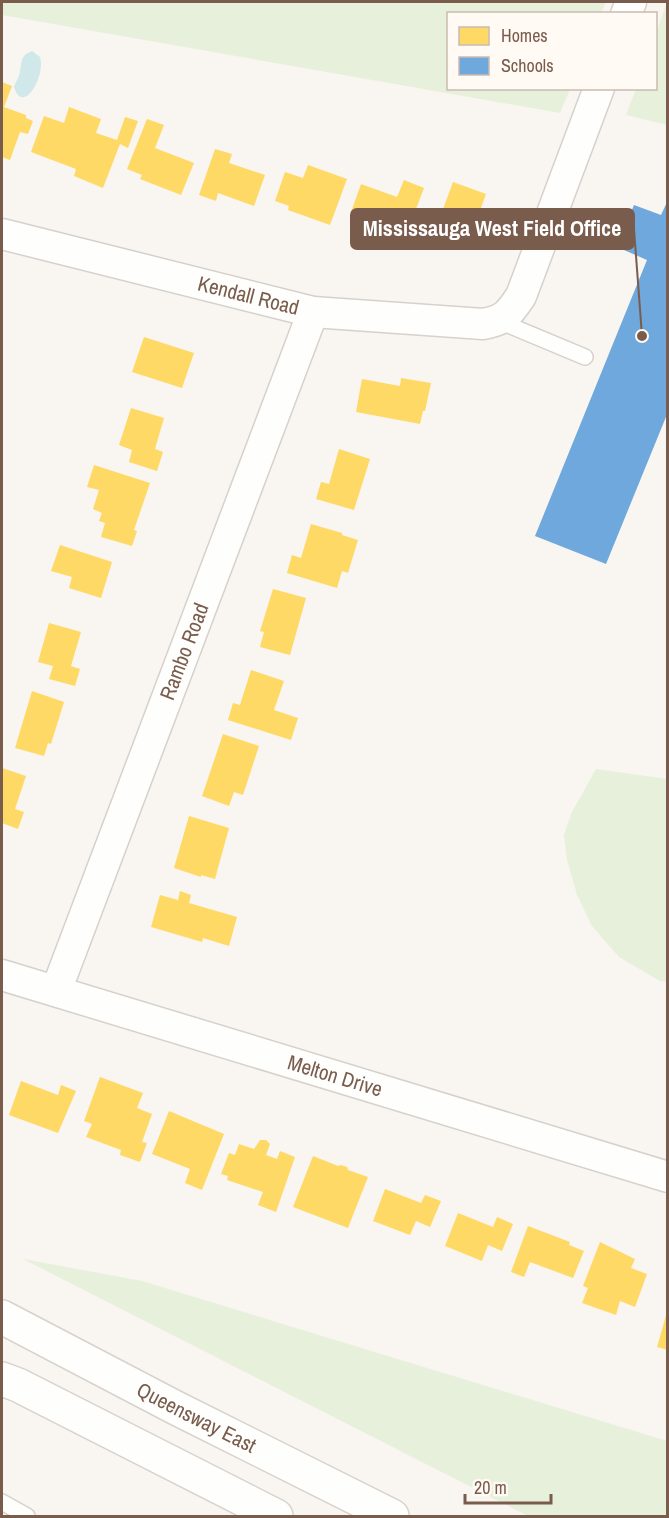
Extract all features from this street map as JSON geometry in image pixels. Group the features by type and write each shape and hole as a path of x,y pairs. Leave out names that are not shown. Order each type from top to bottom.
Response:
{"main road":[{"name":"Queensway East","path":"2,1317 176,1408 392,1516"},
{"path":"2,1378 276,1516"}],"street":[{"path":"499,321 510,312 521,296 598,90"},
{"name":"Kendall Road","path":"2,234 313,312 483,324 499,321"},
{"name":"Rambo Road","path":"56,990 313,312"},
{"name":"Melton Drive","path":"2,975 668,1177"}],"lane":[{"path":"499,321 585,357"},
{"path":"2,1502 27,1516"}],"green space":[{"path":"2,2 606,2 601,12 447,12 447,90 570,90 560,113 2,15"},
{"path":"668,2 667,125 626,115 636,90 657,90 657,30"},
{"path":"596,769 667,779 667,982 660,981 619,957 592,926 577,895 567,860 564,835 572,812"},
{"path":"23,1259 142,1281 667,1441 667,1516 528,1516"}],"water":[{"path":"32,51 40,57 40,74 33,90 23,97 18,95 14,87 20,74 22,59"}],"building: Homes":[{"path":"2,82 12,86 4,107 26,115 26,118 33,121 28,134 20,132 10,160 2,157"},
{"path":"69,107 101,119 96,133 117,140 125,117 138,121 128,148 120,144 103,188 74,176 76,169 31,152 44,116 64,123"},
{"path":"147,119 164,125 155,148 194,163 181,195 140,179 142,175 127,169"},
{"path":"215,149 232,154 229,163 265,175 254,206 218,193 216,201 199,195"},
{"path":"308,165 347,179 330,225 288,210 289,206 275,201 285,172 303,178"},
{"path":"404,180 424,188 405,238 363,222 365,217 351,212 361,184 397,197"},
{"path":"453,182 486,194 468,243 435,231"},
{"path":"144,337 194,353 182,388 132,372"},
{"path":"401,378 431,383 420,424 356,412 362,379 400,386"},
{"path":"131,408 164,418 155,449 163,452 157,471 129,462 132,450 119,445"},
{"path":"339,449 370,459 354,510 316,499 321,482 329,484"},
{"path":"94,465 150,483 134,530 137,531 132,546 101,537 105,523 99,521 102,513 93,509 99,490 87,487"},
{"path":"311,524 358,540 348,573 342,571 337,588 287,573 292,555 301,558"},
{"path":"60,545 112,562 101,598 69,588 72,577 51,571"},
{"path":"273,589 306,598 290,655 260,647 264,632 260,631"},
{"path":"49,623 81,632 71,666 80,669 75,686 49,679 53,666 38,662"},
{"path":"251,670 284,681 274,710 298,718 291,740 228,720 233,703 240,705"},
{"path":"32,691 64,702 51,744 48,743 44,756 15,748"},
{"path":"223,734 259,746 243,795 234,792 229,806 202,796"},
{"path":"2,768 26,776 15,809 24,812 18,829 2,823"},
{"path":"189,816 229,828 215,879 174,868"},
{"path":"180,891 191,895 189,903 237,917 229,946 203,938 202,942 151,927 160,895 178,900"},
{"path":"100,1077 143,1093 137,1108 152,1114 142,1142 147,1143 140,1162 120,1155 121,1150 86,1137 92,1124 84,1121"},
{"path":"21,1081 58,1095 61,1085 76,1091 58,1133 9,1115"},
{"path":"169,1111 224,1134 202,1190 185,1183 190,1169 152,1154"},
{"path":"260,1140 266,1140 270,1144 266,1155 277,1159 280,1151 295,1157 276,1212 258,1205 263,1192 227,1180 228,1176 221,1174 229,1153 235,1155 239,1144 254,1149"},
{"path":"313,1156 338,1166 347,1167 348,1170 368,1177 348,1228 293,1207"},
{"path":"385,1189 421,1203 425,1195 441,1201 430,1227 416,1221 410,1235 373,1221"},
{"path":"458,1213 493,1227 497,1217 513,1224 502,1251 488,1245 482,1261 445,1246"},
{"path":"528,1226 570,1242 569,1245 584,1251 573,1278 530,1262 524,1277 511,1272"},
{"path":"600,1242 635,1259 631,1268 647,1274 635,1307 620,1301 616,1315 582,1303 588,1288 583,1286"},
{"path":"668,1312 668,1350 657,1347"}],"building: Schools":[{"path":"668,200 668,412 606,564 535,536 647,260 617,247 634,205 661,215"}],"place":[{"name":"Mississauga West Field Office","path":"642,336"}]}
